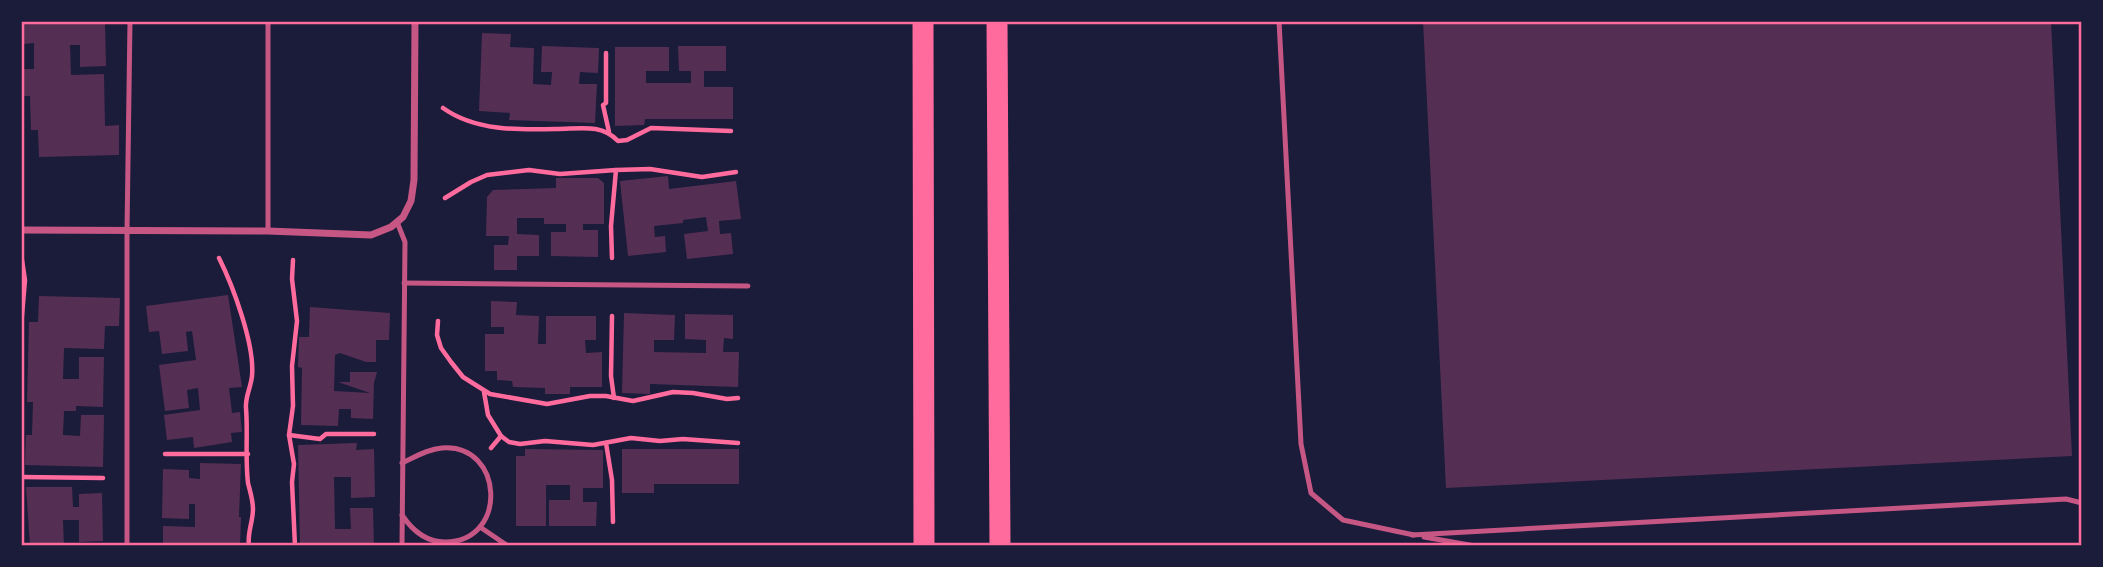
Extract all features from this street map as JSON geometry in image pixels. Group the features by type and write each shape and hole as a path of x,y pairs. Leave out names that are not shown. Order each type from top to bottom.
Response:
{"highway":[{"path":"923,21 924,546"},
{"path":"997,21 1000,546"}],"street":[{"path":"21,230 268,231 371,236 400,219 411,201 414,180 415,21"}],"lane":[{"path":"127,546 130,21"},
{"path":"268,21 268,231"},
{"path":"1279,21 1301,444 1311,493 1343,520 1475,546"},
{"path":"400,219 405,242 401,546"},
{"path":"404,283 748,286"},
{"path":"402,463 430,450 460,450 474,458 484,469 491,483 492,499 488,514 480,527 468,537 453,542 438,542 423,537 410,528 402,515"},
{"path":"1412,535 2066,499 2082,503"},
{"path":"480,527 508,546"}],"path":[{"path":"606,53 606,103 603,105 609,133"},
{"path":"443,108 463,120 499,127 593,128 609,133 618,141 627,140 651,128 731,131"},
{"path":"445,198 471,181 528,170 560,174 591,170 650,169 702,177 736,172"},
{"path":"612,258 611,226 616,170"},
{"path":"219,258 231,281 247,333 252,376 245,403 248,481 253,509 249,546"},
{"path":"21,327 24,280 22,260"},
{"path":"293,260 296,321 292,366 293,405 289,435 294,464 292,482 295,546"},
{"path":"612,316 611,376 614,398"},
{"path":"438,321 441,348 463,377 484,391 504,397 547,404 590,396 633,401 673,392 738,398"},
{"path":"484,391 488,415 501,436 509,442 520,444 531,440 593,445 631,438 660,442 683,439 738,443"},
{"path":"289,435 320,439 326,435 374,434"},
{"path":"491,449 501,436"},
{"path":"606,443 612,480 613,522"},
{"path":"165,454 248,454"},
{"path":"21,477 103,478"}],"building":[{"path":"23,21 105,21 106,66 80,67 80,45 70,45 71,75 104,74 105,126 119,125 119,155 39,157 38,130 31,130 30,96 24,96 23,69 34,69 34,43 24,44"},
{"path":"1423,21 2051,21 2072,456 1446,488"},
{"path":"482,33 511,34 510,47 534,48 533,84 551,85 552,72 541,72 542,46 599,48 598,73 580,72 579,84 597,84 595,123 509,120 510,113 479,111"},
{"path":"678,46 726,46 726,71 704,71 704,87 733,87 733,119 645,119 644,125 615,126 615,47 669,47 669,71 646,71 646,83 691,83 691,71 679,71"},
{"path":"668,176 669,189 736,181 741,219 719,221 720,234 731,233 733,254 687,259 684,234 708,231 706,217 654,226 655,237 665,236 666,252 628,256 620,181"},
{"path":"556,178 598,178 604,183 604,224 583,224 583,230 598,230 598,257 551,256 551,232 566,232 566,224 544,224 544,218 517,218 517,234 539,235 539,256 517,256 517,270 494,270 494,245 508,245 509,236 486,236 487,197 493,190 556,188"},
{"path":"228,295 242,387 229,388 232,413 240,412 242,432 231,433 232,442 194,448 193,437 167,440 164,415 200,410 198,388 187,390 189,408 165,411 159,365 196,360 192,331 186,332 188,351 162,354 159,331 149,332 146,306"},
{"path":"39,296 120,298 119,326 105,326 104,349 64,348 63,379 79,379 79,357 104,357 103,407 76,406 76,411 64,411 63,435 80,436 81,415 104,415 103,467 25,465 26,435 32,435 33,402 27,402 29,322 38,322"},
{"path":"491,301 517,302 516,315 539,316 538,344 546,344 546,316 596,316 596,340 585,340 586,353 602,352 602,387 570,387 570,394 545,394 545,388 513,387 512,381 497,380 497,371 485,371 485,334 504,334 504,327 491,327"},
{"path":"310,307 390,313 389,340 376,340 376,362 366,362 340,353 335,355 334,391 370,393 338,382 350,382 350,372 377,372 373,419 351,418 351,409 339,409 338,426 301,425 302,368 298,367 299,337 309,337"},
{"path":"624,313 675,315 674,340 654,340 654,352 706,353 706,340 685,339 685,314 733,315 733,339 724,338 723,352 739,352 738,387 650,384 650,394 622,393"},
{"path":"357,443 356,450 374,449 375,497 351,498 351,477 334,477 335,529 351,529 350,508 373,508 374,546 300,546 298,445"},
{"path":"525,449 603,450 603,488 583,488 583,502 597,502 596,526 549,526 549,500 570,500 570,485 546,485 546,526 516,526 516,456 525,456"},
{"path":"622,449 739,449 739,484 654,484 654,493 622,493"},
{"path":"200,463 241,464 240,546 163,546 163,526 195,527 195,504 189,504 189,519 162,518 163,469 189,470 189,478 200,479"},
{"path":"26,487 72,487 73,507 79,507 79,494 102,493 103,541 79,542 79,520 63,520 64,546 30,546"}]}
